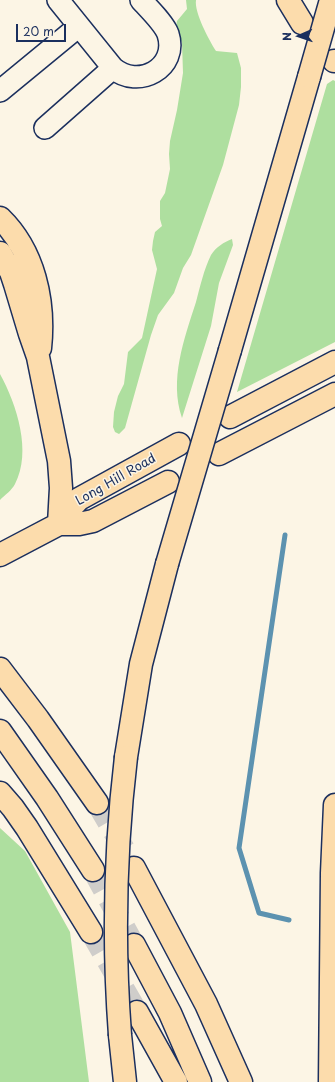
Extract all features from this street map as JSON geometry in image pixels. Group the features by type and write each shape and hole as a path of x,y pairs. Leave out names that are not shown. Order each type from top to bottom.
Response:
{"highway":[{"path":"288,0 302,23"},
{"path":"125,1082 117,997 115,936 116,890 118,843 126,757 141,664 168,564 331,0"},
{"path":"0,218 12,231 23,247 35,280 41,316 38,357"},
{"path":"0,253 16,284 38,357 60,470 60,524 0,555"},
{"path":"230,417 335,362"},
{"path":"219,454 335,394"},
{"name":"Long Hill Road","path":"60,524 67,512 79,499 179,444"},
{"name":"Long Hill Road","path":"60,524 79,524 93,521 168,482"},
{"path":"0,669 46,730 97,803"},
{"path":"0,730 47,798 93,870"},
{"path":"0,793 27,828 91,932"},
{"path":"330,1082 332,873 335,805"},
{"path":"134,868 206,1004 241,1082"},
{"path":"134,945 170,1013 200,1082"},
{"path":"137,1012 176,1082"}],"lane":[{"path":"58,0 113,68 118,72 129,76 142,76 150,75 161,67 168,54 169,41 168,33 141,0"},
{"path":"0,92 79,26"},
{"path":"45,128 113,68"}],"green space":[{"path":"186,0 196,0 197,11 200,19 216,51 237,53 241,68 239,105 223,165 191,255 183,268 174,293 158,315 125,428 119,434 115,432 113,427 114,412 118,396 124,384 128,352 142,338 157,269 152,250 153,241 155,232 162,226 160,219 160,201 165,193 170,169 170,141 183,73 182,43 176,27 177,21 187,9"},
{"path":"333,80 335,81 335,342 237,392 327,84"},
{"path":"232,239 233,245 219,283 211,326 182,418 178,404 177,389 180,360 187,330 204,272 211,255 220,245"},
{"path":"0,374 17,414 22,443 22,458 20,471 15,484 0,500"},
{"path":"0,828 25,851 70,932 89,1082 0,1082"}],"waterway":[{"path":"285,535 239,848 259,913 289,920"}],"tunnel":[{"path":"97,803 124,849"},
{"path":"93,870 134,945"},
{"path":"91,932 137,1012"}]}
